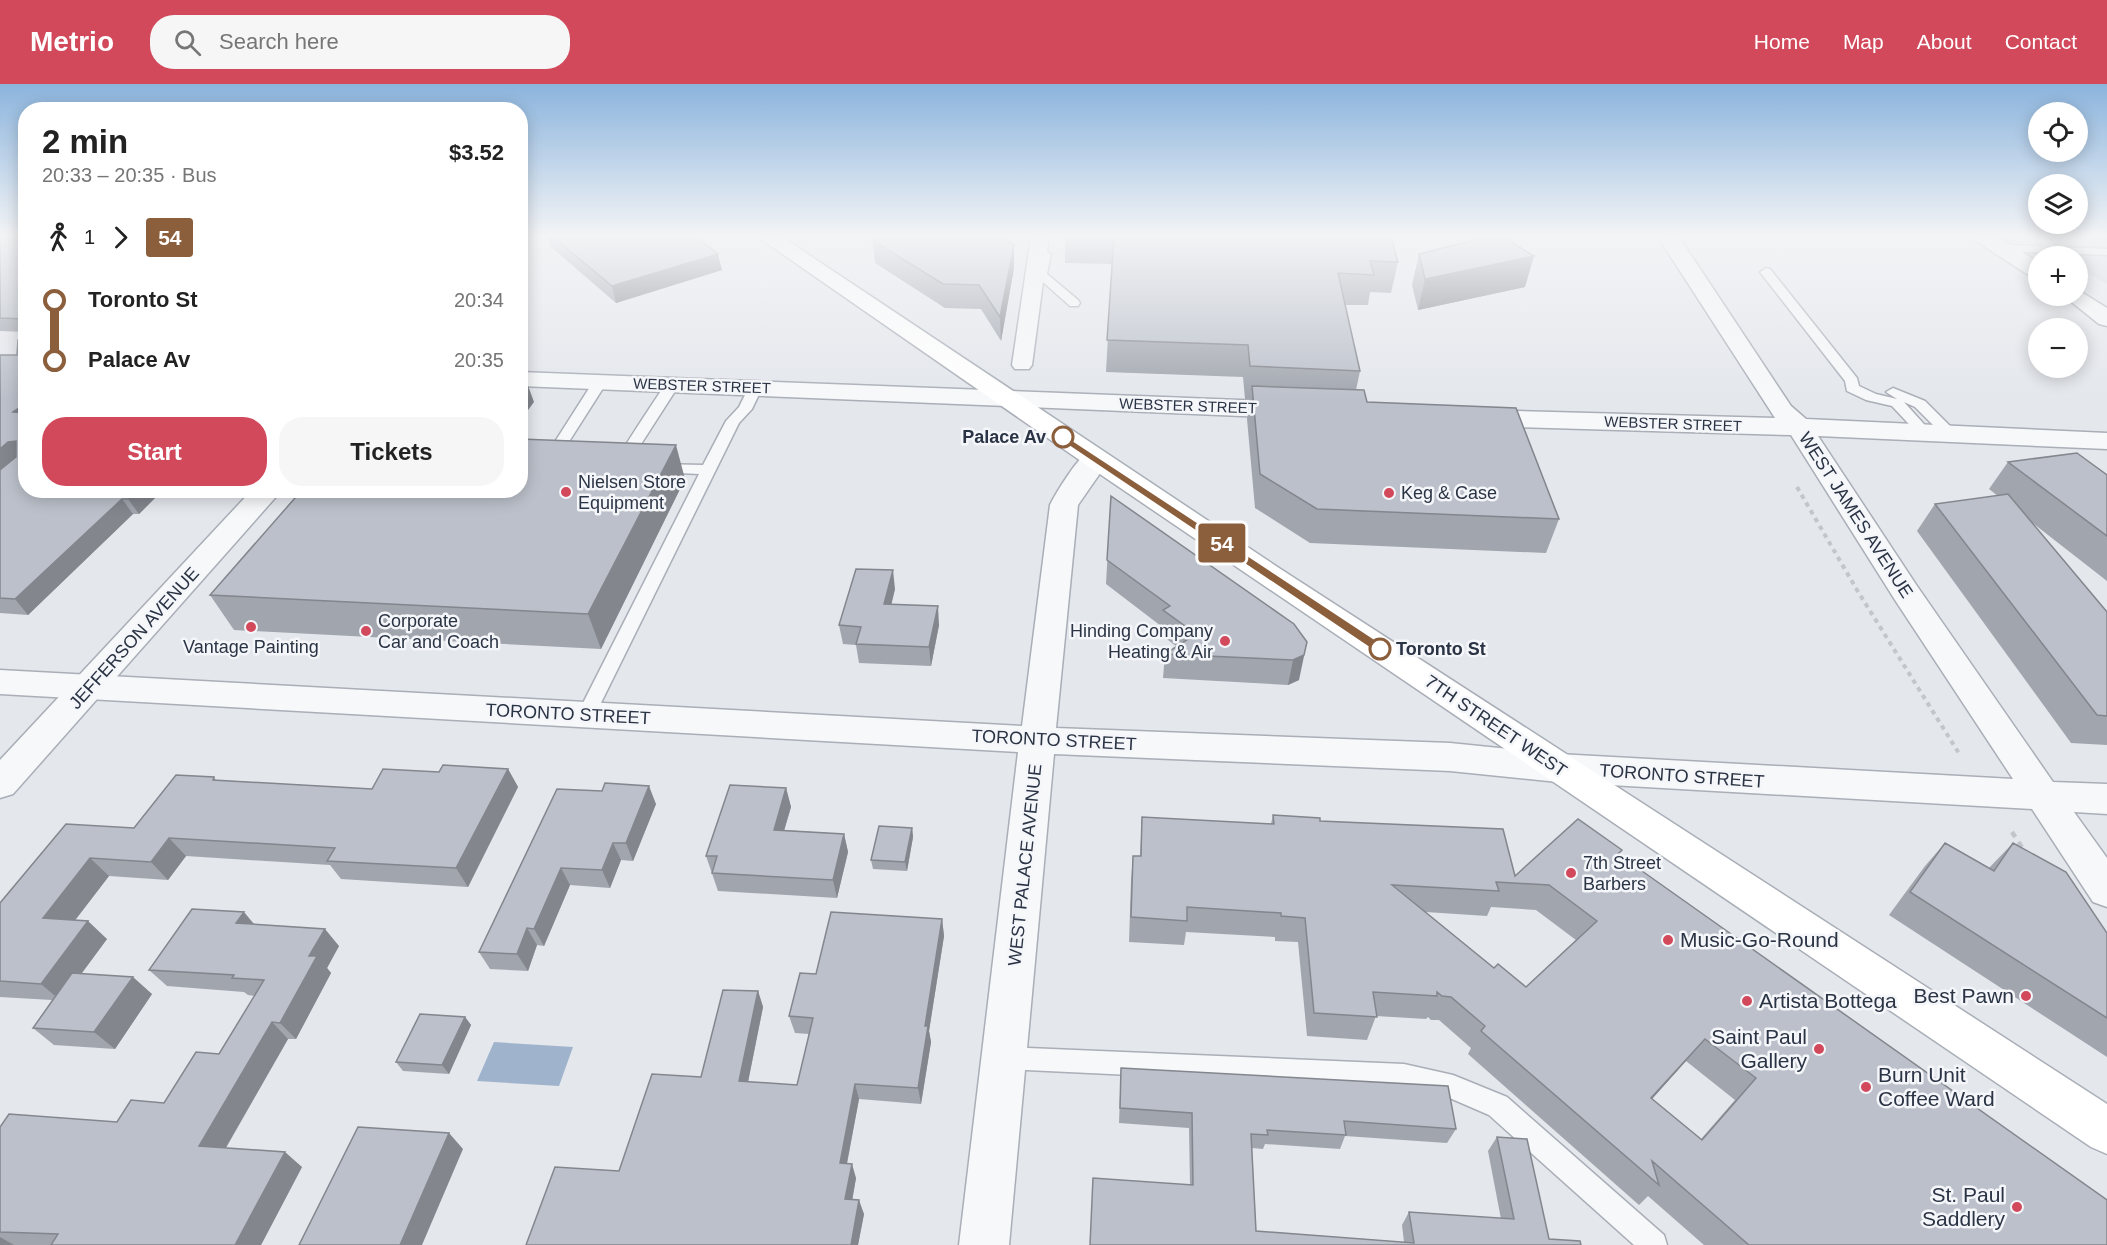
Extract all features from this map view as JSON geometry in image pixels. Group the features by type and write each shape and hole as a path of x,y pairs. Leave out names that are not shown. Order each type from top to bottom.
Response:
{"main road":[{"name":"7TH STREET WEST","path":"847,291 1558,768 2107,1131"}],"street":[{"path":"1022,365 1032,291"},
{"name":"WEST JAMES AVENUE","path":"1703,291 1782,411 1799,427 1906,592 2107,890"},
{"path":"2088,305 2107,319"},
{"name":"WEBSTER STREET","path":"528,379 1321,412"},
{"name":"WEBSTER STREET","path":"1450,417 1799,427 2107,441"},
{"name":"WEST PALACE AVENUE","path":"984,1245 1064,505 1072,490 1096,459"},
{"name":"JEFFERSON AVENUE","path":"0,784 261,498"},
{"name":"TORONTO STREET","path":"0,682 1037,739 1450,757 1558,768 2107,799"}],"lane":[{"path":"1060,291 1074,303"},
{"path":"1781,291 1852,381 1897,393 1920,404 1938,434"},
{"path":"1852,381 1852,388 1870,397 1897,403 1938,434"},
{"path":"568,466 547,465 600,382"},
{"path":"672,385 660,406 650,416 615,467 709,470"},
{"path":"586,715 733,421 745,409 754,388"},
{"path":"1006,1058 1404,1076 1453,1087 1498,1106 1654,1245"}],"path":[{"path":"1791,477 1857,590 1960,755"},
{"path":"2012,832 2028,858"}],"water":[{"path":"494,1042 573,1047 559,1086 477,1081"}],"building":[{"path":"0,291 18,291 18,319 0,318"},
{"path":"983,291 1005,291 1000,317"},
{"path":"1110,291 1342,291 1360,371 1250,366 1248,345 1107,340"},
{"path":"18,340 18,409 13,412 18,412 18,498 129,498 122,499 15,599 0,598 0,470 16,457 16,441 8,442 0,449 0,355 17,355"},
{"name":"Keg & Case","path":"1252,386 1364,390 1367,402 1516,408 1559,519 1317,509 1260,474"},
{"path":"528,439 676,445 588,614 210,595 295,498 528,498"},
{"path":"2077,453 2107,475 2107,536 2008,462"},
{"path":"2008,494 2107,612 2107,716 2097,715 1935,504"},
{"path":"1111,496 1294,624 1307,642 1304,655 1293,660 1165,654 1196,634 1163,610 1170,606 1107,560"},
{"path":"856,569 893,570 884,604 938,606 929,647 856,644 861,627 839,625"},
{"path":"443,765 508,769 456,868 327,861 335,848 169,838 151,862 90,858 43,918 88,921 41,984 0,981 0,903 66,824 134,828 176,775 214,777 213,780 372,789 383,769 439,772"},
{"path":"605,783 649,786 626,843 613,843 602,870 561,868 534,929 527,928 517,954 479,952 557,789 602,791"},
{"path":"730,785 786,788 774,830 844,834 833,880 712,873 717,856 706,856"},
{"path":"1273,815 1320,818 1320,821 1503,829 1515,876 1578,819 1622,850 1618,854 2107,1200 2107,1245 1749,1245 1652,1161 1659,1185 1481,1031 1485,1026 1451,997 1442,996 1437,992 1437,996 1373,992 1377,1017 1314,1013 1305,918 1281,916 1281,913 1187,907 1187,921 1131,917 1133,856 1141,856 1142,817 1274,824","holes":["1496,882 1549,885 1597,921 1526,987 1498,964 1494,968 1392,885 1499,891","1705,1039 1756,1078 1702,1140 1651,1098"]},
{"path":"879,826 912,828 905,862 871,860"},
{"path":"1945,843 1994,871 2013,843 2066,872 2107,933 2107,1018 1910,892"},
{"path":"192,909 244,912 236,923 325,929 309,956 317,956 280,1023 272,1022 199,1146 285,1152 235,1245 51,1245 58,1234 0,1232 0,1127 9,1114 117,1122 131,1100 164,1103 196,1052 219,1054 264,980 232,978 234,975 149,970"},
{"path":"831,912 942,919 918,1088 855,1084 840,1163 852,1164 845,1199 859,1200 851,1245 526,1245 555,1167 619,1171 652,1074 701,1077 723,990 758,991 739,1081 797,1085 813,1018 789,1016 800,973 816,974"},
{"path":"72,973 133,977 94,1032 33,1028"},
{"path":"420,1014 465,1017 442,1065 396,1062"},
{"path":"1121,1068 1448,1086 1456,1129 1344,1121 1346,1135 1267,1130 1268,1135 1251,1134 1256,1231 1414,1243 1409,1212 1514,1219 1497,1137 1527,1139 1549,1239 1580,1241 1581,1245 1090,1245 1093,1178 1193,1185 1192,1113 1120,1108"},
{"path":"358,1127 449,1133 400,1245 299,1245"}],"bus line":[{"name":"54","path":"1063,437 1380,649"}],"place":[{"name":"Palace Av","path":"1063,437"},
{"name":"Nielsen Store Equipment","path":"566,492"},
{"name":"Keg & Case","path":"1389,493"},
{"name":"Vantage Painting","path":"251,627"},
{"name":"Corporate Car and Coach","path":"366,631"},
{"name":"Hinding Company Heating & Air","path":"1225,641"},
{"name":"Toronto St","path":"1380,649"},
{"name":"7th Street Barbers","path":"1571,873"},
{"name":"Music-Go-Round","path":"1668,940"},
{"name":"Best Pawn","path":"2026,996"},
{"name":"Artista Bottega","path":"1747,1001"},
{"name":"Saint Paul Gallery","path":"1819,1049"},
{"name":"Burn Unit Coffee Ward","path":"1866,1087"},
{"name":"St. Paul Saddlery","path":"2017,1207"}]}
